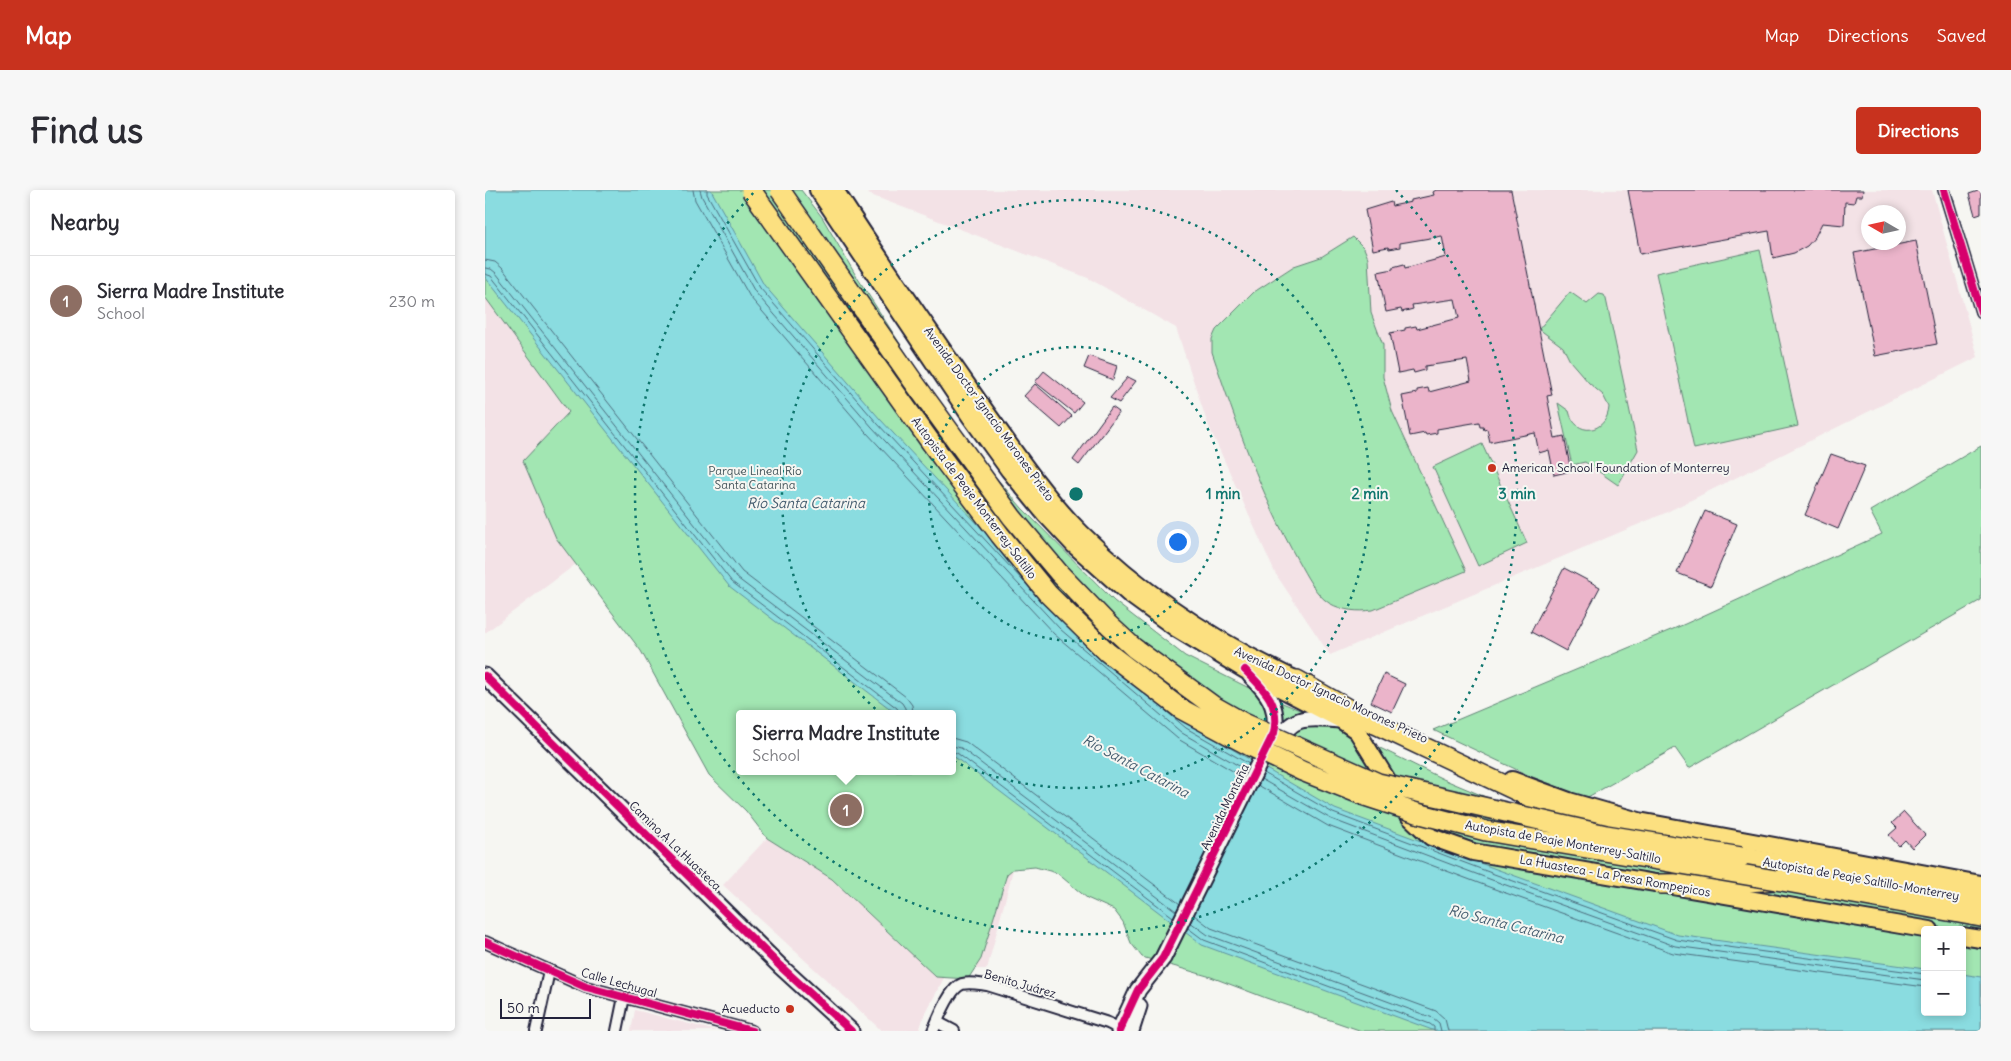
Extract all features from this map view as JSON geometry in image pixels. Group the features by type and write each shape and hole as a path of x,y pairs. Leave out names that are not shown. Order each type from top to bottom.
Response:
{"highway":[{"name":"Autopista de Peaje Monterrey-Saltillo","path":"751,190 942,458 1048,594 1107,652 1181,709 1302,771 1365,796 1417,813 1486,831 1981,917"},
{"name":"Autopista de Peaje Monterrey-Saltillo","path":"780,190 913,381 1012,518 1059,573 1109,625 1134,648 1212,704 1244,723 1378,783 1606,835 1741,857"},
{"path":"1297,680 1373,723 1543,803 1590,820 1741,857"},
{"name":"Autopista de Peaje Saltillo-Monterrey","path":"1741,857 1981,900"},
{"path":"1660,884 1733,883 1776,880"}],"main road":[{"name":"Avenida Doctor Ignacio Morones Prieto","path":"818,190 970,416 1009,470 1045,514 1074,545 1129,594 1177,629 1245,670 1341,720 1357,731"},
{"name":"Avenida Doctor Ignacio Morones Prieto","path":"835,190 904,294 1053,503 1081,533 1148,591 1231,647 1495,773 1569,801 1639,821 1981,884"},
{"name":"La Huasteca - La Presa Rompepicos","path":"1357,731 1410,817 1431,837 1473,852 1921,928"},
{"path":"1966,937 1981,939"}],"street":[{"path":"1944,190 1981,312"},
{"name":"Avenida Montaña","path":"1245,670 1269,695 1276,718 1277,735"},
{"name":"Camino A La Huasteca","path":"485,676 780,966 851,1031"},
{"name":"Avenida Montaña","path":"1124,1030 1138,990 1166,960 1277,735 1291,724 1302,719 1341,720"},
{"name":"Calle Lechugal","path":"485,942 586,987 752,1031"},
{"path":"536,1031 549,971"},
{"name":"Benito Juárez","path":"935,1027 951,993 962,984 973,983 987,985 1124,1030"},
{"path":"617,1031 624,997"},
{"path":"935,1027 954,1031"}],"shaded area":[{"name":"American School Foundation of Monterrey","path":"873,190 1932,190 1978,357 1663,514 1330,655 1275,573 1207,422 1176,328 1088,278 868,194"},
{"path":"485,278 650,508 485,633"},
{"path":"736,732 736,775 752,775 1014,866 987,969 977,969 944,978 924,1016 919,1031 881,1030 723,885 768,837 724,784"},
{"path":"635,1010 717,1031 631,1031"}],"green space":[{"name":"Parque Lineal Río Santa Catarina","path":"485,190 801,190 822,217 855,274 926,384 975,453 1022,508 1114,601 1185,656 1265,696 1317,717 1443,779 1533,817 1981,899 1981,1031 1362,1031 1211,977 1142,957 1131,943 1123,922 1114,910 1087,898 1057,873 1035,867 1013,869 1007,874 981,959 968,979 936,977 832,879 767,838 746,811 709,775 641,651 556,538 523,461 569,412 485,297"},
{"path":"1353,237 1364,248 1368,258 1371,313 1383,345 1383,377 1392,411 1466,571 1373,610 1362,611 1345,609 1329,603 1319,595 1308,578 1285,536 1261,485 1212,352 1212,339 1216,330 1254,292 1294,266 1321,257"},
{"path":"1760,250 1798,426 1694,449 1656,273"},
{"path":"1570,292 1587,304 1599,294 1604,295 1606,299 1638,450 1618,485 1585,462 1572,465 1558,403 1569,411 1572,420 1577,426 1584,429 1591,429 1603,423 1609,407 1603,395 1589,383 1570,361 1563,347 1539,329"},
{"path":"1482,444 1527,543 1478,566 1433,467"},
{"path":"1981,446 1981,600 1689,768 1675,748 1586,798 1530,776 1433,730 1685,624 1882,534 1870,511"}],"water":[{"name":"Río Santa Catarina","path":"485,190 711,190 764,285 880,419 1068,621 1189,724 1335,809 1678,935 1921,968 1921,1016 1966,1016 1966,975 1981,977 1981,1031 1435,1031 1202,945 956,758 956,710 892,710 729,586 485,277"}],"building":[{"path":"1436,190 1511,190 1552,395 1547,396 1555,438 1564,436 1571,471 1554,475 1549,450 1539,453 1535,433 1490,442 1487,429 1484,430 1483,427 1480,427 1479,422 1437,429 1437,433 1410,436 1402,396 1417,393 1417,390 1428,388 1429,392 1471,381 1467,360 1425,366 1425,370 1414,373 1413,370 1398,373 1390,333 1416,326 1417,329 1459,318 1455,299 1412,305 1413,309 1402,312 1401,309 1386,312 1378,272 1393,269 1393,267 1404,264 1405,268 1446,257 1442,236 1400,243 1400,247 1373,250 1365,210 1391,202 1392,206 1411,202 1411,200 1434,195 1433,192"},
{"path":"1628,190 1863,190 1862,196 1856,196 1854,203 1845,202 1844,225 1822,223 1815,237 1807,246 1794,253 1773,258 1769,231 1640,254"},
{"path":"1981,190 1981,213 1975,215 1969,194"},
{"path":"1916,241 1937,344 1875,356 1854,253 1870,250 1906,250 1906,243"},
{"path":"1089,356 1117,366 1113,380 1084,368"},
{"path":"1044,371 1083,402 1074,413 1035,382"},
{"path":"1128,377 1136,381 1119,403 1110,398"},
{"path":"1035,384 1072,416 1061,428 1024,396"},
{"path":"1112,407 1119,412 1079,465 1073,460"},
{"path":"1831,454 1865,466 1838,529 1805,515"},
{"path":"1705,511 1737,524 1711,586 1677,573"},
{"path":"1564,568 1600,587 1566,651 1531,632"},
{"path":"1384,674 1405,684 1392,712 1371,702"},
{"path":"1904,812 1925,835 1912,848 1905,840 1899,846 1889,835 1897,828 1892,823"}],"cycle path":[{"path":"1944,190 1981,312"},
{"path":"1119,1031 1138,990 1163,958 1274,733 1275,713 1273,705 1265,691 1245,670"},
{"path":"485,676 780,966 851,1031"},
{"path":"485,942 586,987 752,1031"}],"place":[{"name":"American School Foundation of Monterrey","path":"1492,468"},
{"name":"Sierra Madre Institute","path":"846,810"},
{"name":"Acueducto","path":"790,1009"}]}
